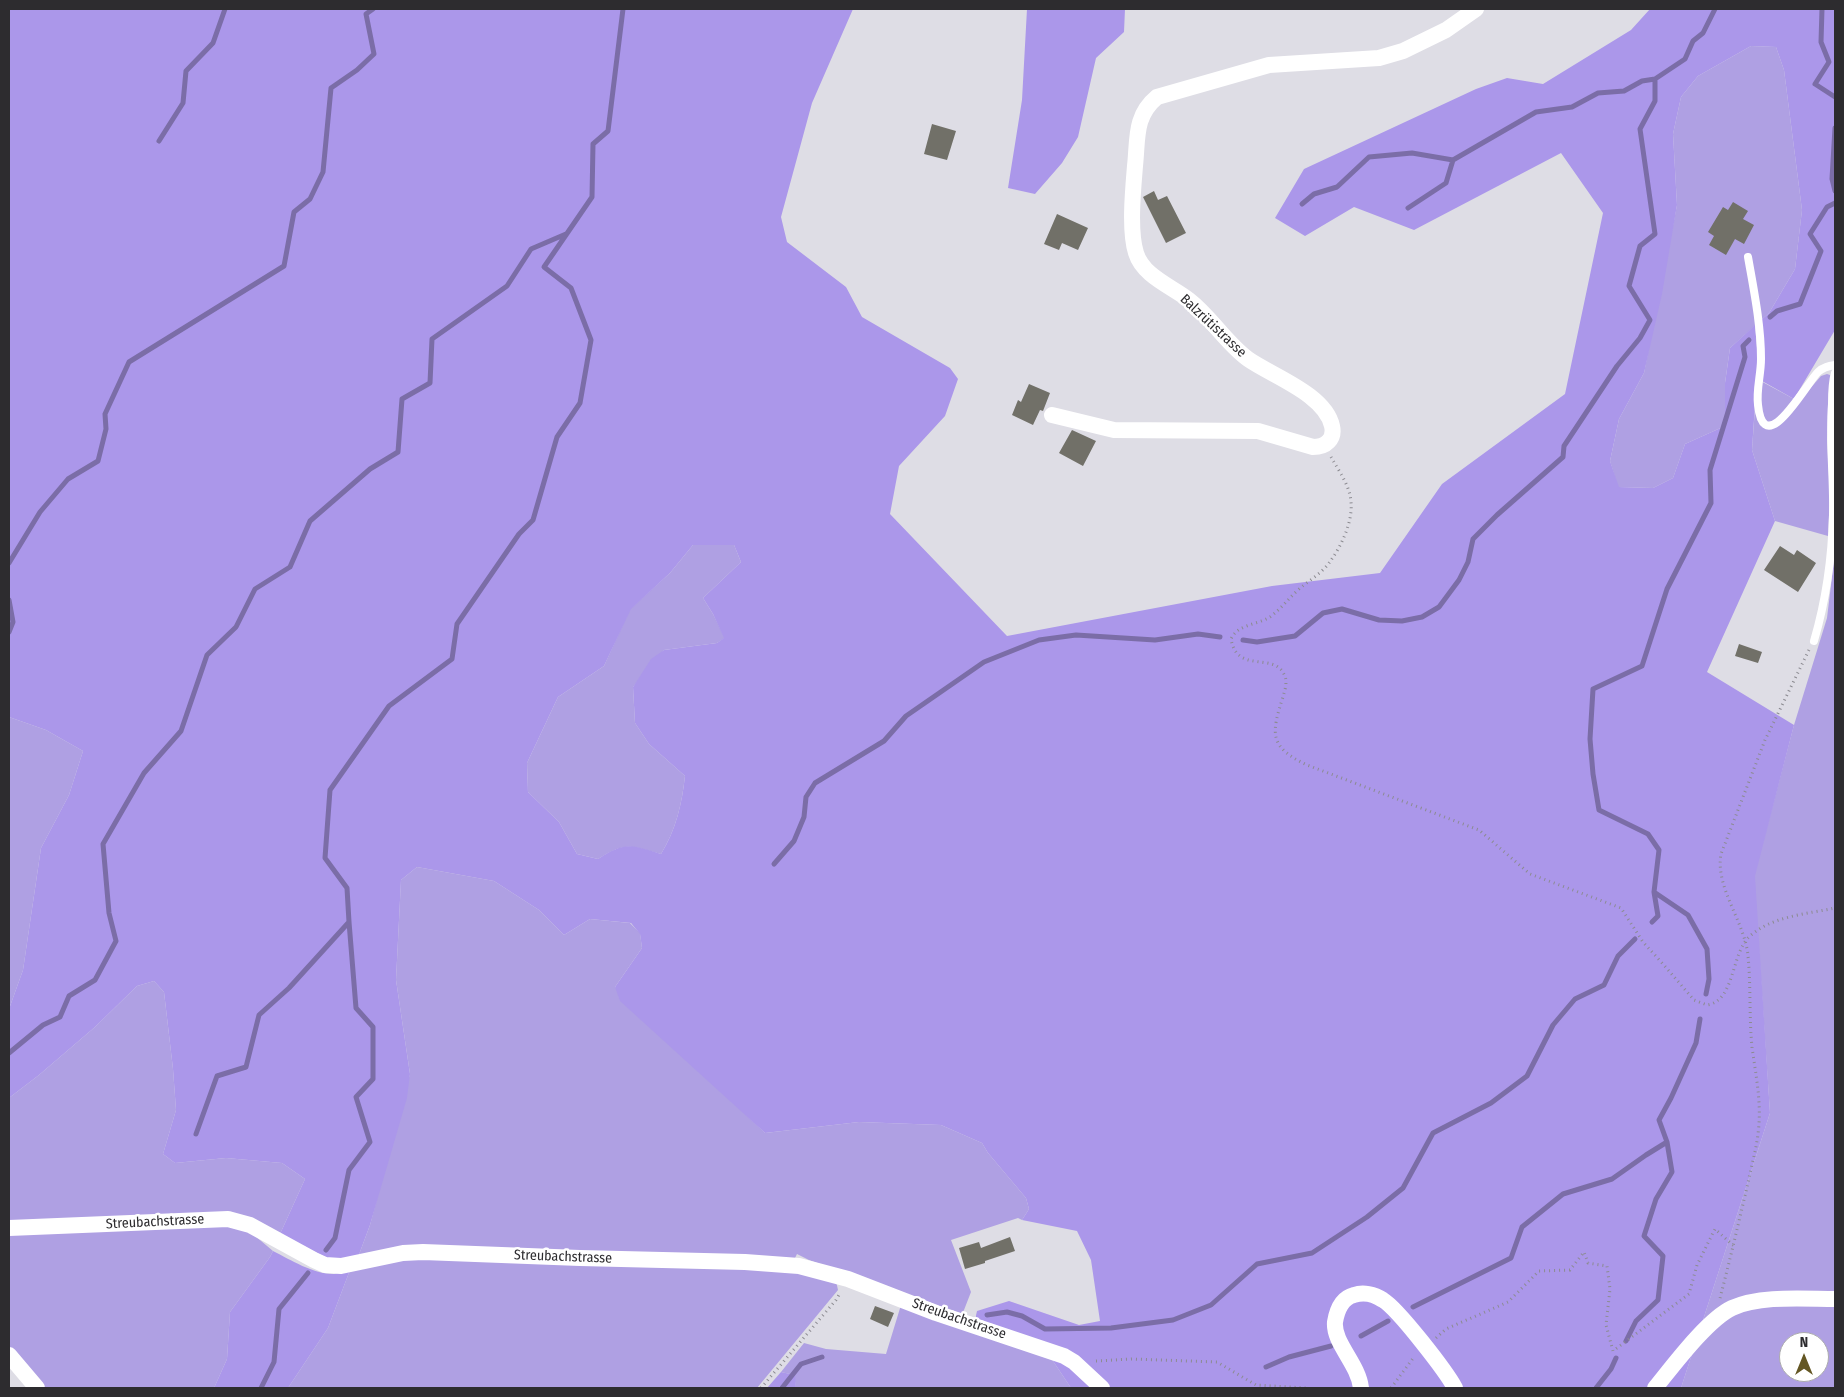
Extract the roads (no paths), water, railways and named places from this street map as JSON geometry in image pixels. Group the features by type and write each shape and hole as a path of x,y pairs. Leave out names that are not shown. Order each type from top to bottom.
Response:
{"street":[{"name":"Balzrütistrasse","path":"1052,415 1114,430 1258,431 1313,447 1324,446 1332,436 1332,425 1320,406 1303,391 1247,358 1190,301 1146,270 1136,254 1132,233 1134,174 1140,119 1147,106 1162,95 1269,65 1292,62 1356,61 1379,58 1403,51 1446,30 1476,9"},
{"name":"Streubachstrasse","path":"9,1228 228,1219 250,1224 325,1265 341,1266 403,1253 423,1252 799,1266 848,1279 936,1313 1064,1356 1074,1362 1102,1388"},
{"path":"1361,1388 1357,1372 1338,1338 1336,1330 1337,1314 1340,1305 1350,1296 1357,1294 1371,1294 1385,1301 1395,1310 1455,1388"},
{"path":"1655,1388 1714,1320 1732,1308 1756,1301 1835,1299"},
{"path":"9,1355 37,1388"}],"lane":[{"path":"1748,257 1760,338 1761,362 1757,400 1761,420 1766,425 1771,426 1778,423 1786,416 1819,371 1827,366 1835,366"},
{"path":"1814,641 1827,590 1830,560 1833,515 1831,412 1835,373"}],"waterway":[{"path":"159,141 183,103 186,71 213,43 225,9"},
{"path":"9,563 40,512 68,479 98,461 106,429 105,414 129,362 284,266 294,212 310,199 323,172 331,88 357,70 374,54 366,14 373,9"},
{"path":"326,1250 335,1238 349,1170 370,1142 356,1097 373,1079 373,1027 356,1008 347,888 325,858 330,790 389,706 452,659 457,624 519,534 533,520 557,437 580,403 591,340 571,288 544,267 592,197 593,144 608,131 623,9"},
{"path":"1302,204 1314,194 1337,187 1369,157 1412,153 1453,160 1536,112 1572,107 1598,93 1624,91 1642,81 1655,79 1685,59 1693,41 1703,33 1715,9"},
{"path":"1822,9 1821,42 1829,62 1815,84 1835,97"},
{"path":"1243,640 1257,642 1295,636 1323,613 1342,609 1379,620 1402,621 1422,617 1439,607 1459,580 1468,562 1473,539 1497,515 1563,457 1564,446 1617,366 1640,338 1650,320 1629,286 1640,246 1655,234 1640,129 1655,101 1655,79"},
{"path":"1835,128 1832,179 1835,191"},
{"path":"1408,208 1446,183 1453,160"},
{"path":"1770,317 1777,311 1800,304 1821,251 1810,234 1827,207 1835,203"},
{"path":"9,1053 43,1025 60,1017 69,996 95,980 116,941 109,913 103,844 144,773 181,731 207,655 236,627 255,589 290,567 310,521 370,469 398,452 402,399 430,383 432,339 507,286 531,249 566,234"},
{"path":"1706,994 1709,979 1707,949 1688,915 1654,892 1659,850 1648,834 1599,810 1590,739 1593,689 1642,666 1667,589 1711,503 1710,470 1745,357 1743,346 1749,340"},
{"path":"9,600 13,622 9,632"},
{"path":"774,864 794,841 804,817 806,797 815,783 884,741 906,716 984,662 1039,640 1076,635 1155,640 1198,634 1220,637"},
{"path":"1652,922 1658,916 1654,892"},
{"path":"196,1134 217,1076 246,1067 259,1015 289,988 349,922"},
{"path":"987,1315 1007,1312 1022,1316 1045,1329 1111,1328 1173,1320 1211,1305 1257,1264 1312,1253 1367,1217 1403,1188 1433,1133 1491,1103 1527,1076 1553,1025 1575,999 1604,985 1618,956 1635,939"},
{"path":"1626,1341 1636,1321 1658,1300 1663,1256 1644,1236 1656,1199 1672,1172 1667,1142 1659,1120 1696,1043 1700,1019"},
{"path":"1413,1307 1511,1258 1522,1227 1563,1194 1612,1179 1667,1142"},
{"path":"261,1388 274,1362 279,1309 308,1273"},
{"path":"1361,1336 1388,1321"},
{"path":"1266,1367 1289,1357 1331,1346"},
{"path":"782,1388 801,1364 822,1357"},
{"path":"1596,1388 1611,1369 1616,1358"}]}
